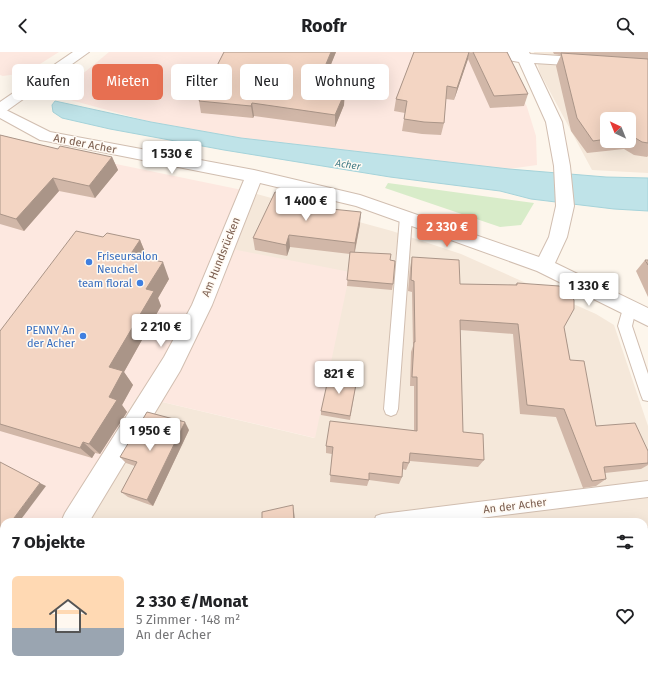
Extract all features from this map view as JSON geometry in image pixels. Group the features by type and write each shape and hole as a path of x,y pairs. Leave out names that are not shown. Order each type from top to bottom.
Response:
{"street":[{"path":"0,110 82,52"},
{"path":"485,52 648,66"},
{"path":"522,55 554,122 562,166 565,206 558,237 544,266"},
{"name":"An der Acher","path":"0,110 46,136 254,176 360,201 544,266 648,318"},
{"name":"Am Hundsrücken","path":"76,518 172,364 202,305 254,176"}],"lane":[{"path":"391,409 406,217"},
{"path":"629,309 626,326 648,395"},
{"name":"An der Acher","path":"414,518 648,489"}],"shaded area":[{"path":"0,52 59,52 40,64 12,64 12,75 0,75"},
{"path":"109,52 505,52 505,60 527,107 536,136 537,165 509,169 241,138 151,122 71,100 84,100 84,73 92,66 92,100 163,100 163,64 95,64"},
{"path":"534,52 648,52 648,173 592,170 540,73"},
{"path":"0,142 14,143 252,192 227,248 350,272 315,438 137,396 64,518 0,518"},
{"path":"253,193 392,231 461,254 596,314 614,325 648,426 648,518 64,518 137,396 314,438 227,248"}],"green space":[{"path":"388,183 534,203 521,225 500,227 385,188"}],"water":[{"name":"Acher","path":"55,101 151,122 241,138 509,169 606,177 648,178 648,211 614,209 531,199 500,191 390,177 224,150 110,129 62,118 53,112 52,105"}],"building":[{"path":"224,52 331,52 326,64 301,64 301,100 342,100 335,115 252,103 251,106 199,101 232,100 232,64 218,64"},
{"path":"414,52 469,52 457,88 447,86 444,123 404,119 407,101 396,99"},
{"path":"473,52 507,52 528,94 494,96"},
{"path":"561,53 648,59 648,143 642,142 636,138 636,112 600,112 600,140 593,141 577,118"},
{"path":"0,135 58,149 60,146 112,157 89,186 53,178 16,219 0,214"},
{"path":"275,192 305,199 302,206 361,212 355,243 289,235 286,245 253,238"},
{"name":"PENNY An der Acher","path":"76,231 103,237 107,233 140,240 130,255 163,262 146,289 154,291 109,367 123,371 109,397 117,400 89,444 83,442 80,448 0,424 0,331"},
{"path":"350,252 391,254 390,260 395,261 393,284 347,280"},
{"path":"412,257 459,260 460,284 517,285 517,283 559,286 568,291 574,300 574,309 564,327 570,360 584,361 596,426 635,423 648,451 648,463 604,467 606,479 592,481 564,409 527,405 518,324 460,320 463,432 483,434 484,460 410,453 409,463 403,462 402,477 369,473 369,480 330,475 333,447 326,446 330,421 417,431 417,377 412,377 415,342 414,281 411,280"},
{"path":"329,375 357,379 350,416 321,411"},
{"path":"147,412 185,422 147,500 121,492 137,462 120,457"},
{"path":"0,462 40,483 14,518 0,518"},
{"path":"293,505 294,518 262,518 262,512"}],"place":[{"name":"Friseursalon Neuchel","path":"89,262"},
{"name":"team floral","path":"140,283"},
{"name":"PENNY An der Acher","path":"83,336"}]}
